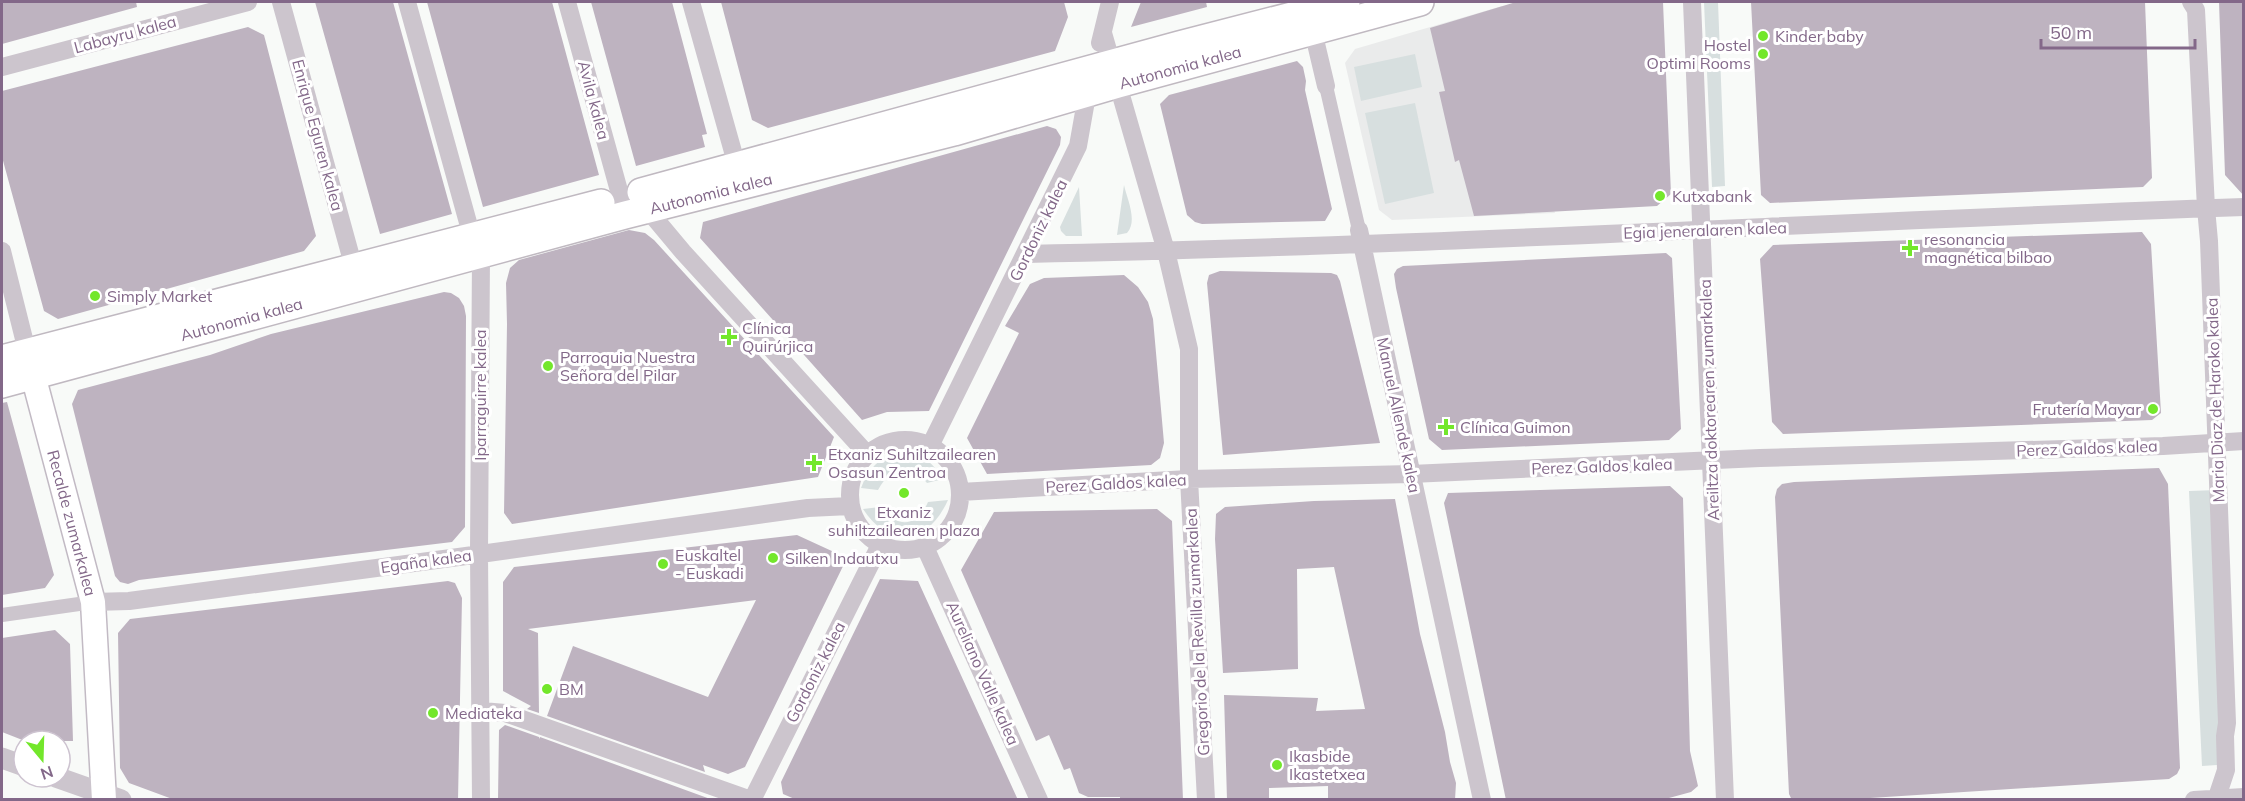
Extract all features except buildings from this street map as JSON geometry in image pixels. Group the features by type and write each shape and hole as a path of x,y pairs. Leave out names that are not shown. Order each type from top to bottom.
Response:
{"main road":[{"name":"Autonomia kalea","path":"634,201 954,132 1102,78 1346,2"},
{"name":"Autonomia kalea","path":"2,359 30,363 476,246 634,201 737,166 1102,78 1313,31 1420,2"},
{"name":"Autonomia kalea","path":"2,384 30,363 354,268 476,246"},
{"name":"Recalde zumarkalea","path":"30,363 93,602 109,798"}],"street":[{"name":"Labayru kalea","path":"2,67 248,2"},
{"name":"Enrique Eguren kalea","path":"280,2 354,268"},
{"name":"Iparraguirre kalea","path":"407,2 476,246 482,711 481,800"},
{"name":"Avila kalea","path":"567,2 634,201"},
{"path":"691,2 737,166"},
{"path":"1102,78 1103,33 1110,2"},
{"name":"Areiltza doktorearen zumarkalea","path":"1692,2 1725,800"},
{"name":"Maria Diaz de Haroko kalea","path":"2191,2 2196,10 2209,241 2227,723 2226,770 2216,799"},
{"name":"Manuel Allende kalea","path":"1313,31 1482,800"},
{"name":"Gregorio de la Revilla zumarkalea","path":"1102,78 1166,251 1189,349 1190,479 1206,800"},
{"name":"Gordoniz kalea","path":"930,446 1078,146 1102,78"},
{"path":"634,201 867,454"},
{"name":"Egia jeneralaren kalea","path":"1026,254 1166,251 1360,237 1703,230 2244,207"},
{"name":"Recalde zumarkalea","path":"2,251 30,363"},
{"path":"898,440 915,441 930,446 948,460 959,483 958,509 952,525 940,538 925,547 894,550 880,545 866,535 856,522 850,506 850,483 860,462 867,454 882,445 898,440"},
{"name":"Perez Galdos kalea","path":"960,492 1190,479 1411,474 2244,441"},
{"name":"Egaña kalea","path":"2,615 466,556 808,508 850,506"},
{"name":"Gordoniz kalea","path":"751,800 880,545"},
{"name":"Aureliano Valle kalea","path":"925,547 1039,800"},
{"path":"482,711 505,713 751,800"},
{"path":"72,783 109,798"},
{"path":"2194,800 2244,797"}],"shaded area":[{"path":"1704,2 1718,2 1725,186 1712,187"},
{"path":"1502,6 1555,213 1392,220 1379,210 1345,63 1355,49"},
{"path":"1415,54 1422,87 1361,101 1354,67"},
{"path":"1415,103 1434,193 1385,204 1365,113"},
{"path":"1124,185 1132,222 1127,233 1117,235"},
{"path":"1079,187 1082,236 1066,236 1060,227"},
{"path":"898,451 912,454 929,462 943,479 927,483 913,471 900,469 888,476 878,490 861,488 875,465"},
{"path":"2217,490 2232,764 2202,766 2189,491"},
{"path":"948,500 940,515 930,526 908,537 885,532 863,509 880,507 893,519 906,522 918,517 928,502"}],"place":[{"name":"Kinder baby","path":"1763,36"},
{"name":"Hostel Optimi Rooms","path":"1763,54"},
{"name":"Kutxabank","path":"1660,196"},
{"name":"resonancia magnética bilbao","path":"1910,248"},
{"name":"Simply Market","path":"95,296"},
{"name":"Clínica Quirúrjica","path":"729,337"},
{"name":"Parroquia Nuestra Señora del Pilar","path":"548,366"},
{"name":"Frutería Mayar","path":"2153,409"},
{"name":"Clínica Guimon","path":"1446,427"},
{"name":"Etxaniz Suhiltzailearen Osasun Zentroa","path":"814,463"},
{"name":"Etxaniz suhiltzailearen plaza","path":"904,493"},
{"name":"Silken Indautxu","path":"773,558"},
{"name":"Euskaltel - Euskadi","path":"663,564"},
{"name":"BM","path":"547,689"},
{"name":"Mediateka","path":"433,713"},
{"name":"Ikasbide Ikastetxea","path":"1277,765"}]}
